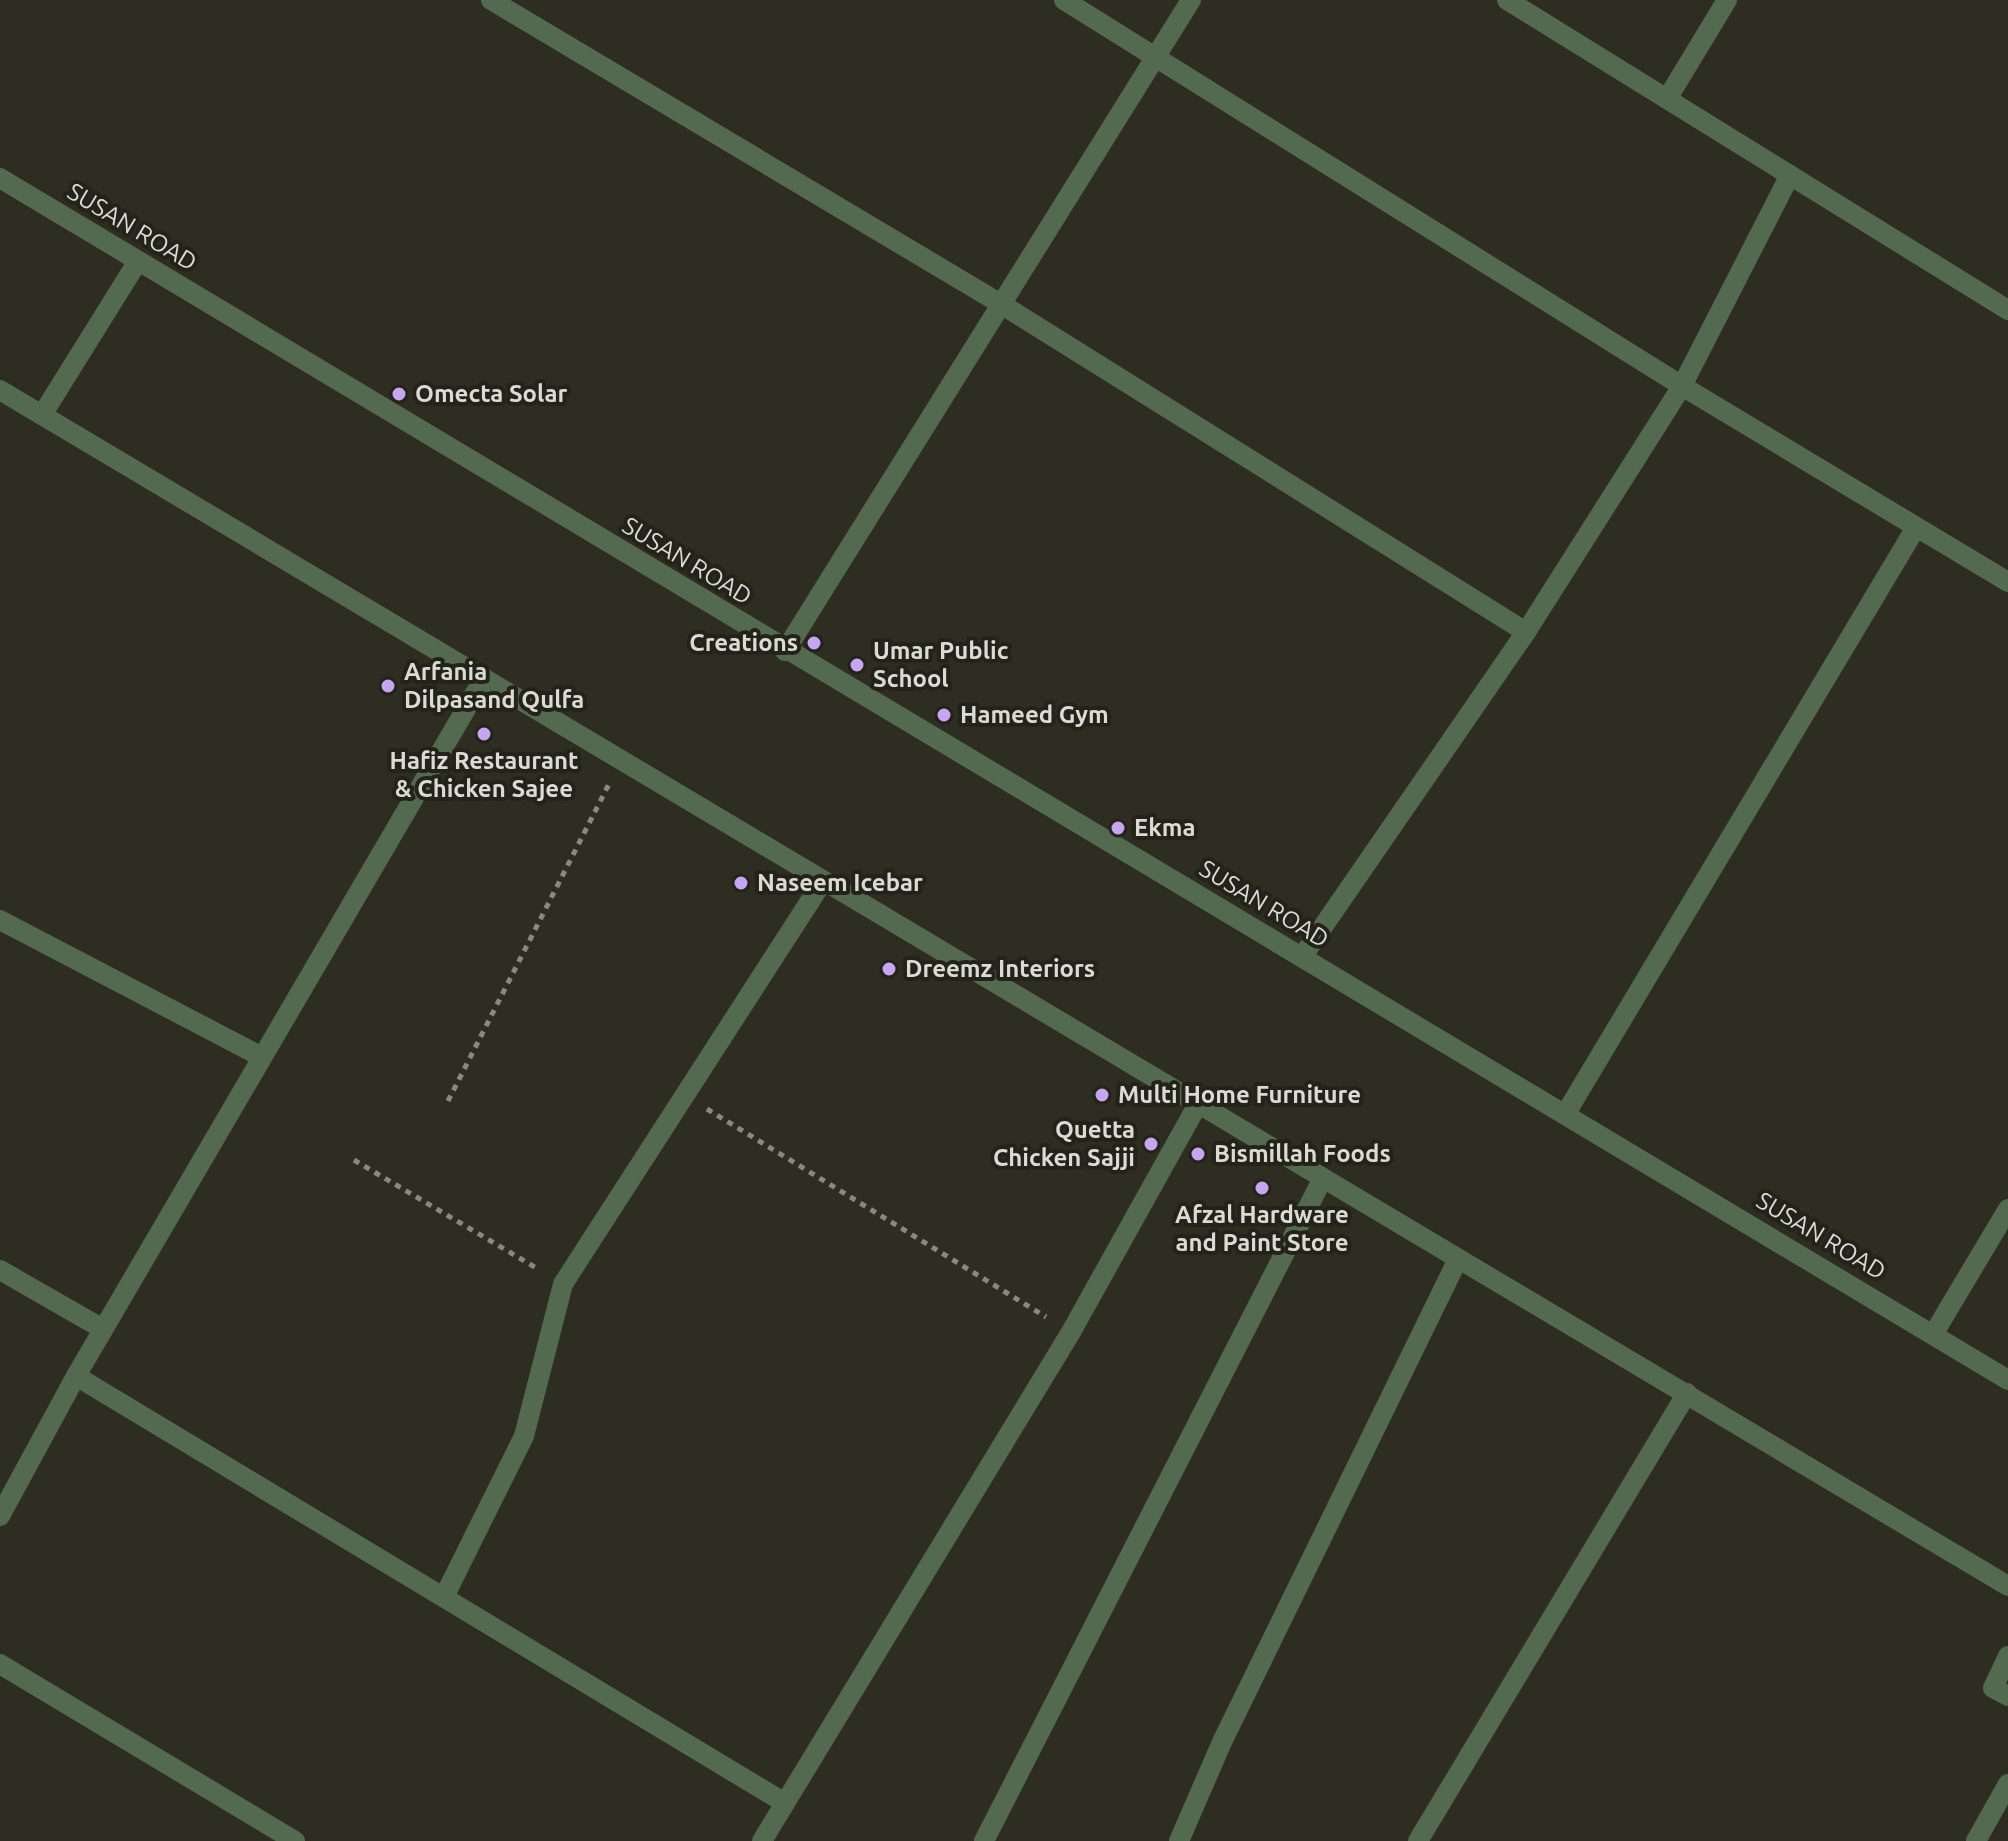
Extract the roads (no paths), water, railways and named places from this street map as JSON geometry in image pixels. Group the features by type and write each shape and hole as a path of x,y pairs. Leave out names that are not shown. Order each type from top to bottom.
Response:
{"street":[{"path":"491,0 1001,304 1526,632"},
{"path":"1064,0 1682,386 1915,529 2008,582"},
{"path":"785,651 1191,0"},
{"path":"1507,0 2006,305"},
{"path":"1667,99 1727,0"},
{"path":"1302,957 1526,632 1682,386 1790,175"},
{"name":"SUSAN ROAD","path":"0,178 785,651 1566,1113 2008,1380"},
{"path":"42,415 138,261"},
{"path":"0,390 2008,1586"},
{"path":"1566,1113 1915,529"},
{"path":"0,1516 103,1329 484,678"},
{"path":"444,1597 524,1436 563,1284 687,1097 823,881"},
{"path":"0,920 262,1057"},
{"path":"762,1841 1071,1332 1198,1104"},
{"path":"984,1841 1323,1178"},
{"path":"1934,1333 2008,1209"},
{"path":"1179,1841 1222,1742 1458,1259"},
{"path":"0,1270 103,1329"},
{"path":"76,1376 785,1803"},
{"path":"1418,1841 1687,1393"},
{"path":"2008,1656 1993,1688 2008,1696"},
{"path":"0,1664 295,1841"},
{"path":"1976,1841 2008,1784"}],"place":[{"name":"Omecta Solar","path":"399,394"},
{"name":"Creations","path":"814,643"},
{"name":"Umar Public School","path":"857,665"},
{"name":"Arfania Dilpasand Qulfa","path":"388,686"},
{"name":"Hameed Gym","path":"944,715"},
{"name":"Hafiz Restaurant & Chicken Sajee","path":"484,734"},
{"name":"Ekma","path":"1118,828"},
{"name":"Naseem Icebar","path":"741,883"},
{"name":"Dreemz Interiors","path":"889,969"},
{"name":"Multi Home Furniture","path":"1102,1095"},
{"name":"Quetta Chicken Sajji","path":"1151,1144"},
{"name":"Bismillah Foods","path":"1198,1154"},
{"name":"Afzal Hardware and Paint Store","path":"1262,1188"}]}
